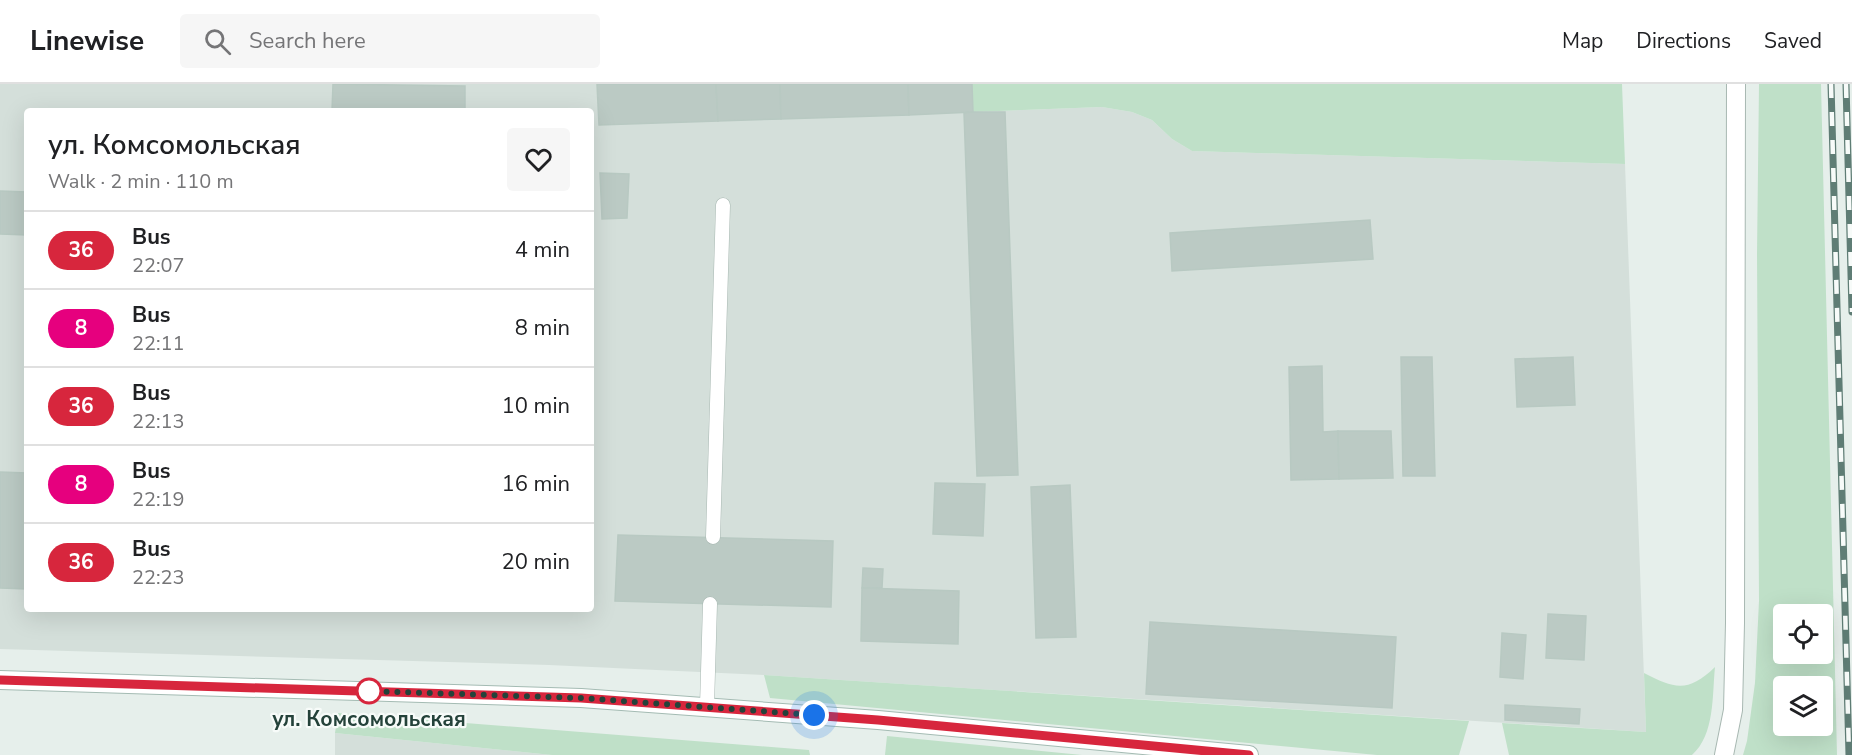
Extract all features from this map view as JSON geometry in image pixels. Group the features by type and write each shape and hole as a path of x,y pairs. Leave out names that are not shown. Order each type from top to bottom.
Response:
{"main road":[{"path":"1724,755 1733,710 1736,623 1736,84"},
{"path":"0,680 569,697 890,721 1249,755"}],"lane":[{"path":"712,537 723,205"},
{"path":"707,706 710,604"}],"shaded area":[{"path":"0,84 972,84 973,112 1102,107 1132,112 1152,120 1172,139 1192,151 1625,164 1646,732 764,675 549,665 0,649"},
{"path":"335,733 552,755 335,755"}],"green space":[{"path":"972,84 1622,84 1625,164 1192,151 1172,139 1152,120 1132,112 1102,107 973,112"},
{"path":"1759,84 1821,84 1837,755 1743,755 1755,683 1759,601 1757,254"},
{"path":"1715,667 1709,726 1692,755 1509,755 1502,723 1646,732 1644,673 1664,682 1681,686 1697,681"},
{"path":"764,675 1469,721 1459,755 1377,755 770,698"},
{"path":"338,713 809,750 810,755 552,755 335,733"},
{"path":"887,736 1082,755 885,755"}],"building":[{"path":"333,84 465,86 465,108 332,108"},
{"path":"597,84 716,84 718,121 599,125"},
{"path":"716,84 780,84 781,119 718,121"},
{"path":"780,84 908,84 909,115 781,119"},
{"path":"908,84 972,84 973,112 909,115"},
{"path":"1005,112 1018,475 977,476 964,113"},
{"path":"600,173 629,174 627,218 602,219"},
{"path":"0,191 24,192 24,235 0,234"},
{"path":"1370,220 1373,259 1172,271 1170,233"},
{"path":"1401,357 1432,357 1435,476 1403,476"},
{"path":"1573,357 1575,405 1517,407 1515,359"},
{"path":"1322,366 1323,432 1338,431 1339,479 1291,480 1289,367"},
{"path":"1338,431 1391,431 1393,478 1339,479"},
{"path":"0,472 24,473 24,589 0,588"},
{"path":"935,483 985,484 983,536 933,534"},
{"path":"1070,485 1076,637 1036,638 1031,487"},
{"path":"618,535 833,541 831,607 615,601"},
{"path":"863,568 883,569 882,588 862,588"},
{"path":"862,588 959,591 958,644 861,641"},
{"path":"1548,614 1586,616 1584,660 1546,658"},
{"path":"1150,622 1396,637 1392,708 1146,694"},
{"path":"1502,633 1526,635 1523,679 1500,677"},
{"path":"1505,705 1580,709 1579,724 1505,720"}],"railway":[{"path":"1831,84 1849,755"},
{"path":"1846,84 1852,312"}],"bus line":[{"name":"36","path":"0,680 581,698 878,720 1249,755"}],"place":[{"name":"ул. Комсомольская","path":"369,691"}],"route":[{"path":"369,691 367,691 581,698 814,715"}]}
